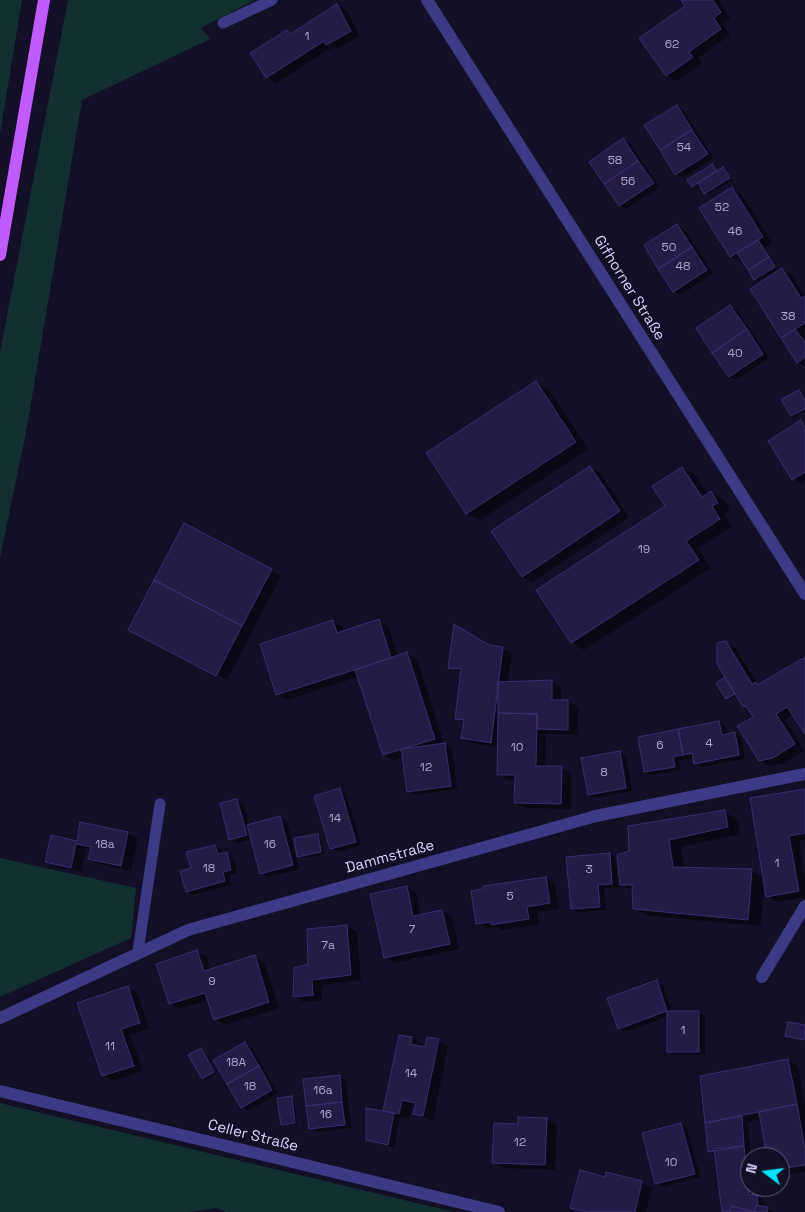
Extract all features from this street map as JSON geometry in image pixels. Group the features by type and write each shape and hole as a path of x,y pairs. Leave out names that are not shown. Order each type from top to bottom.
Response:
{"main road":[{"path":"0,255 44,0"}],"street":[{"name":"Gifhorner Straße","path":"427,0 805,594"},
{"name":"Dammstraße","path":"0,1018 188,930 596,816 805,774"},
{"path":"762,977 805,906"},
{"name":"Celler Straße","path":"0,1091 499,1212"}],"lane":[{"path":"223,23 272,0"},
{"path":"138,952 160,804"}],"green space":[{"path":"0,0 22,0 0,134"},
{"path":"68,0 255,0 201,28 210,39 82,100 27,427 0,558 0,352"},
{"path":"0,858 136,888 131,938 0,997"},
{"path":"0,1103 454,1212 226,1212 217,1208 190,1212 0,1212"}],"building":[{"path":"681,0 713,0 721,12 714,18 721,29 689,52 693,57 666,76 639,38 685,6"},
{"path":"337,4 351,31 326,45 324,41 266,78 250,53 287,30 290,34"},
{"path":"677,105 692,130 660,150 644,125"},
{"path":"692,130 708,154 675,175 660,150"},
{"path":"623,138 638,161 604,184 589,162"},
{"path":"638,161 654,183 619,206 604,184"},
{"path":"712,164 717,171 692,187 687,180"},
{"path":"723,167 730,178 704,194 698,183"},
{"path":"732,187 763,237 730,257 699,208"},
{"path":"677,224 692,247 658,269 644,245"},
{"path":"758,240 769,257 748,270 737,253"},
{"path":"692,247 707,270 673,292 658,269"},
{"path":"769,257 775,267 754,280 748,270"},
{"path":"782,268 801,298 805,296 805,323 781,338 750,289"},
{"path":"730,305 747,329 712,353 696,328"},
{"path":"747,329 763,354 729,377 712,353"},
{"path":"795,329 805,342 805,357 797,363 781,338"},
{"path":"536,381 576,442 466,514 426,453"},
{"path":"799,390 805,400 805,409 791,416 781,399"},
{"path":"801,420 805,427 805,472 792,480 768,441"},
{"path":"590,466 620,511 522,577 491,531"},
{"path":"682,467 702,497 711,491 718,503 712,506 720,519 686,541 699,560 571,643 536,590 665,506 652,486"},
{"path":"184,523 272,569 242,626 154,580"},
{"path":"154,580 242,626 216,676 128,630"},
{"path":"379,619 391,658 276,695 260,644 333,620 337,633"},
{"path":"454,624 489,645 503,647 491,743 461,738 464,720 455,719 461,669 448,668"},
{"path":"726,641 752,684 756,682 757,685 805,657 805,734 787,707 776,714 795,744 773,758 759,761 737,726 753,717 746,706 743,707 717,664 717,643"},
{"path":"407,652 435,739 383,755 355,670"},
{"path":"725,677 735,694 726,699 716,683"},
{"path":"552,680 552,700 568,700 568,730 537,729 537,714 498,713 498,682"},
{"path":"498,713 537,714 536,766 562,766 561,804 514,803 515,775 497,775"},
{"path":"719,721 722,735 735,732 739,755 694,764 692,753 683,755 678,729"},
{"path":"678,729 683,755 673,757 675,767 644,772 638,737"},
{"path":"445,743 451,786 407,792 401,749"},
{"path":"620,751 626,788 588,795 581,758"},
{"path":"340,788 356,842 330,849 314,796"},
{"path":"805,789 805,833 789,836 799,891 766,897 750,798"},
{"path":"237,799 247,835 229,840 220,803"},
{"path":"725,810 728,827 669,840 673,867 752,869 748,920 633,909 632,885 620,885 617,855 629,851 628,826"},
{"path":"280,816 293,865 260,874 247,825"},
{"path":"80,822 128,832 121,866 88,859 91,847 76,844 71,868 45,862 51,835 77,841"},
{"path":"318,834 321,852 297,857 294,838"},
{"path":"215,845 218,854 227,852 231,870 223,872 225,881 186,892 180,871 191,868 186,852"},
{"path":"610,853 612,884 598,885 600,907 571,909 566,857"},
{"path":"546,877 550,903 527,907 529,919 491,925 491,922 476,924 471,891 483,889 483,886"},
{"path":"407,886 413,916 442,910 450,944 384,958 370,894"},
{"path":"347,925 351,975 312,980 313,995 293,997 294,968 308,964 307,929"},
{"path":"197,950 204,971 255,955 269,1002 214,1020 205,993 169,1004 156,964"},
{"path":"657,980 667,1011 618,1029 607,998"},
{"path":"128,986 140,1023 121,1029 134,1066 102,1076 77,1003"},
{"path":"667,1011 699,1011 699,1052 667,1052"},
{"path":"788,1022 805,1025 804,1040 785,1036"},
{"path":"399,1035 412,1037 411,1044 425,1047 427,1037 439,1039 423,1116 413,1114 416,1103 402,1100 399,1114 383,1111"},
{"path":"245,1042 259,1066 227,1084 213,1060"},
{"path":"201,1048 214,1072 202,1079 188,1055"},
{"path":"788,1059 797,1104 705,1123 700,1076"},
{"path":"259,1066 272,1090 241,1108 227,1084"},
{"path":"340,1075 342,1102 306,1106 303,1079"},
{"path":"292,1096 295,1123 281,1125 277,1098"},
{"path":"342,1102 345,1125 309,1129 306,1106"},
{"path":"797,1104 805,1149 805,1165 790,1167 790,1147 765,1147 759,1112"},
{"path":"366,1108 394,1113 388,1145 366,1140"},
{"path":"742,1116 744,1146 708,1152 705,1123"},
{"path":"518,1117 547,1118 545,1165 492,1163 494,1123 518,1124"},
{"path":"681,1123 695,1174 655,1184 642,1133"},
{"path":"744,1146 740,1147 740,1197 757,1197 758,1205 756,1205 754,1212 731,1206 730,1212 722,1212 714,1149"},
{"path":"580,1170 605,1177 606,1172 642,1181 635,1212 587,1212 570,1208"},
{"path":"756,1205 768,1207 767,1212 754,1212"},
{"path":"731,1206 754,1212 730,1212"}]}
